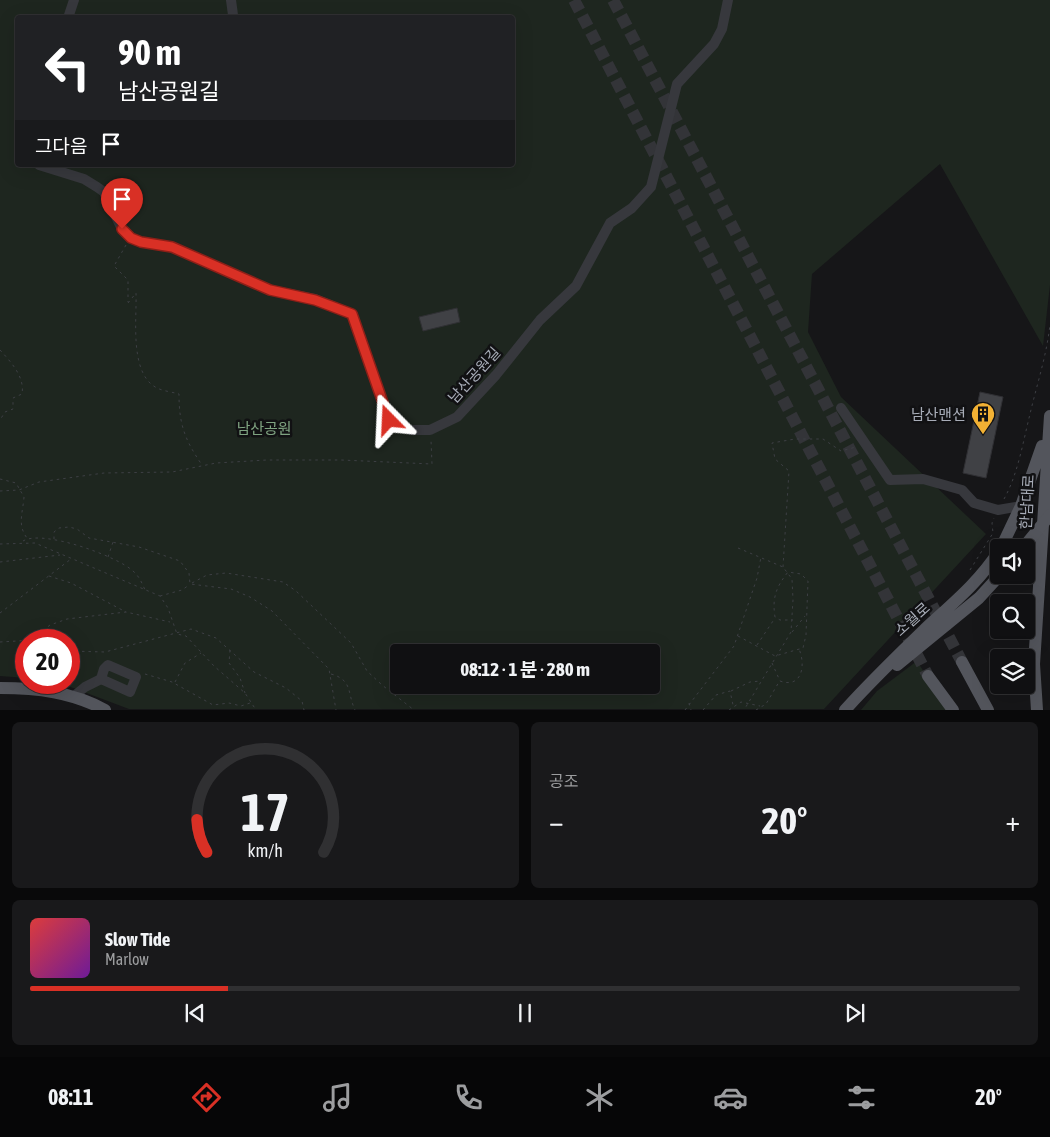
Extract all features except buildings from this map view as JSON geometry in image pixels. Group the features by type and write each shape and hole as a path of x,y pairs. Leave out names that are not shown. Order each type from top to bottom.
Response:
{"main road":[{"name":"한남대로","path":"1035,651 1050,416"},
{"name":"소월로","path":"1005,539 1021,506 1048,429"},
{"path":"1030,539 1050,515"},
{"name":"소월로","path":"845,710 878,673 967,592 990,564"},
{"name":"소월로","path":"845,710 978,598 991,584"},
{"path":"962,662 988,710"},
{"path":"928,676 953,710"},
{"path":"0,688 24,688 74,696 105,710"},
{"path":"1030,710 1032,694"},
{"name":"한남대로","path":"1034,694 1037,710"}],"street":[{"path":"69,15 74,0"},
{"path":"231,0 233,15"},
{"name":"남산공원길","path":"430,430 457,417 496,375 540,320 576,286 610,223 632,208 651,187 677,84 714,44 722,29 728,0"},
{"path":"45,167 84,179 104,192 122,229 131,238 141,242 172,247 270,290 315,300 352,314 389,420 398,426 412,430 430,430"},
{"path":"841,408 864,445 890,480 923,479 962,490 974,503 998,510 1021,506"},
{"path":"74,696 85,687 101,679 104,669 108,664 136,677 130,692 101,679"}],"path":[{"path":"131,238 114,266 128,280 128,303 136,294 136,338 140,372 155,387 179,394 179,416 184,433 203,466"},
{"path":"992,523 1010,487 1048,340 1050,324"},
{"path":"0,350 8,358 24,384 22,394 13,398 13,409 5,412 0,420"},
{"path":"0,491 20,490 39,482 104,473 172,472 203,466 301,459 432,464 430,430"},
{"path":"782,567 788,471 775,459 772,443 795,439 823,439 840,451 864,445"},
{"path":"0,479 16,483 24,497 20,522 22,532 28,539"},
{"path":"54,539 54,532 59,528 69,527 77,529 88,538 139,547 180,561 189,573 190,584"},
{"path":"22,542 28,539 43,537 54,539 108,558 132,570 141,579 146,591"},
{"path":"108,558 113,541"},
{"path":"0,544 35,543 160,596 182,590 207,575 226,574 282,582 296,591 351,643 367,671 414,710"},
{"path":"738,548 782,567 792,578 793,620 791,632"},
{"path":"0,562 61,555"},
{"path":"685,710 734,646 761,557"},
{"path":"0,613 71,559"},
{"path":"738,636 775,656 803,648 806,635 808,581 801,574 788,572"},
{"path":"756,646 775,617 774,599 776,587 788,572"},
{"path":"48,576 71,583 126,612 171,622"},
{"path":"190,584 231,589 250,597 272,611 329,669 336,710"},
{"path":"160,596 168,608 171,622 177,634"},
{"path":"45,629 50,625 67,619 126,612"},
{"path":"744,710 775,656 791,632 806,616"},
{"path":"775,617 780,620 793,620"},
{"path":"80,651 106,652 191,629 216,638 254,672 286,688 302,701 304,710"},
{"path":"177,634 186,636 201,653 245,694 256,710"},
{"path":"0,642 15,641"},
{"path":"780,681 793,682 800,677 804,668 803,658 799,649"},
{"path":"230,650 229,663 244,684 245,694"},
{"path":"175,683 185,663 201,653"},
{"path":"772,662 780,681"},
{"path":"136,677 140,674 150,674 175,683 214,705 228,703 241,706 252,703"},
{"path":"331,674 347,682 355,710"},
{"path":"703,710 716,695 750,682 760,681"},
{"path":"756,710 766,704 780,681"},
{"path":"730,691 733,705"},
{"path":"729,710 733,705 740,702 760,706"},
{"path":"689,703 691,710"}],"green space":[{"name":"남산공원","path":"0,0 1050,0 1050,285 1043,346 940,164 812,274 808,332 841,397 986,534 824,709 129,709 80,691 80,629 15,629 15,677 0,676"},
{"path":"917,661 948,710 861,710 877,691"}],"tunnel":[{"path":"574,0 928,676"},
{"path":"613,0 962,662"}],"place":[{"name":"남산맨션","path":"983,435"}],"route":[{"path":"122,229 131,238 141,242 172,247 270,290 315,300 352,314 389,420"}]}
